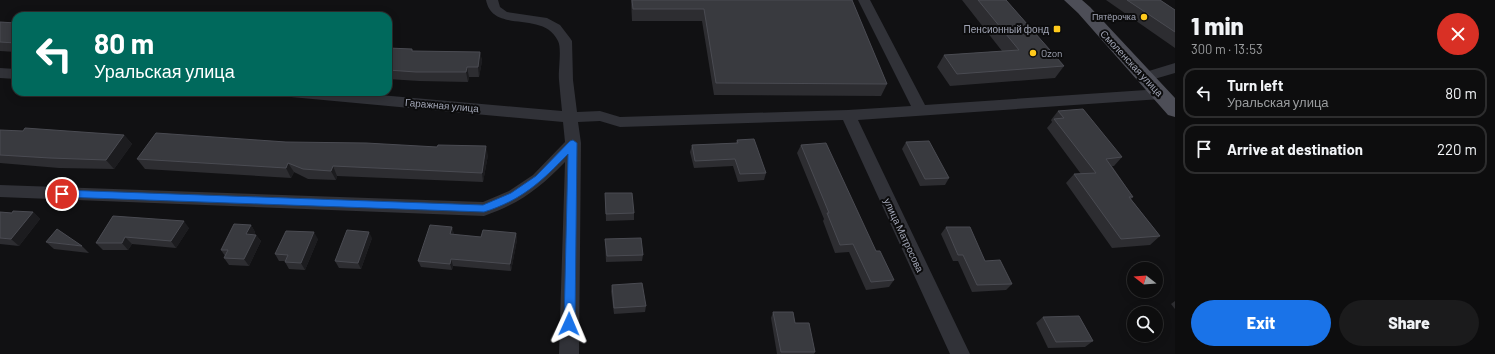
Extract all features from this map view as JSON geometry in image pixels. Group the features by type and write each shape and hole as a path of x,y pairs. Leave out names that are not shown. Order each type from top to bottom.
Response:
{"main road":[{"name":"Смоленская улица","path":"1072,0 1084,10 1175,110"}],"street":[{"path":"492,0 494,9 503,15 542,21 555,28 564,41 569,117 573,143 569,354"},
{"path":"864,0 920,110"},
{"path":"1144,77 1175,68"},
{"path":"0,73 12,74"},
{"name":"Гаражная улица","path":"335,96 569,117 600,116 620,122 848,115 1161,94"},
{"name":"улица Матросова","path":"848,115 960,354"},
{"path":"0,191 484,209 515,196 539,179 573,143"}],"building":[{"path":"632,0 852,0 887,84 716,83 704,9 633,9"},
{"path":"978,0 1006,0 1064,66 957,74 944,55 1019,50"},
{"path":"1127,0 1160,0 1175,10 1175,32"},
{"path":"0,22 12,23 12,43 0,42"},
{"path":"392,48 412,49 412,51 480,52 478,67 467,67 466,72 392,70"},
{"path":"1083,109 1122,157 1106,159 1133,197 1129,197 1160,236 1121,239 1074,174 1096,173 1054,119 1064,118 1058,111"},
{"path":"25,128 124,135 106,160 0,155 0,130 23,131"},
{"path":"156,133 286,142 366,143 437,147 438,145 486,146 482,173 333,166 331,171 303,169 288,163 286,168 137,159"},
{"path":"754,139 766,173 740,174 735,159 695,161 692,145 738,143 737,140"},
{"path":"929,141 949,178 925,179 906,142"},
{"path":"826,143 876,251 880,251 894,280 871,282 853,244 840,245 827,213 829,213 801,145"},
{"path":"605,193 632,193 634,213 606,214"},
{"path":"13,211 33,212 11,239 0,238 0,212 12,213"},
{"path":"113,216 184,221 171,241 125,237 122,243 96,243"},
{"path":"234,224 251,225 246,234 256,235 244,259 224,258 228,250 221,250"},
{"path":"430,225 452,227 450,234 481,237 483,230 516,233 510,264 451,259 450,264 418,261"},
{"path":"946,227 970,227 985,261 1000,260 1012,284 977,285 963,255 958,255"},
{"path":"57,229 82,246 46,242"},
{"path":"347,230 369,232 358,263 335,261"},
{"path":"286,231 314,232 301,263 285,262 288,255 275,254"},
{"path":"641,238 643,255 607,256 605,239"},
{"path":"642,283 646,306 614,308 612,285"},
{"path":"773,312 793,312 795,323 809,323 815,352 781,352"},
{"path":"1079,316 1093,341 1056,342 1043,317"}],"place":[{"name":"Пятёрочка","path":"1144,17"},
{"name":"Пенсионный фонд","path":"1057,29"},
{"name":"Ozon","path":"1033,53"}],"route":[{"path":"62,194 484,209 515,196 539,179 573,143 569,324"}]}
